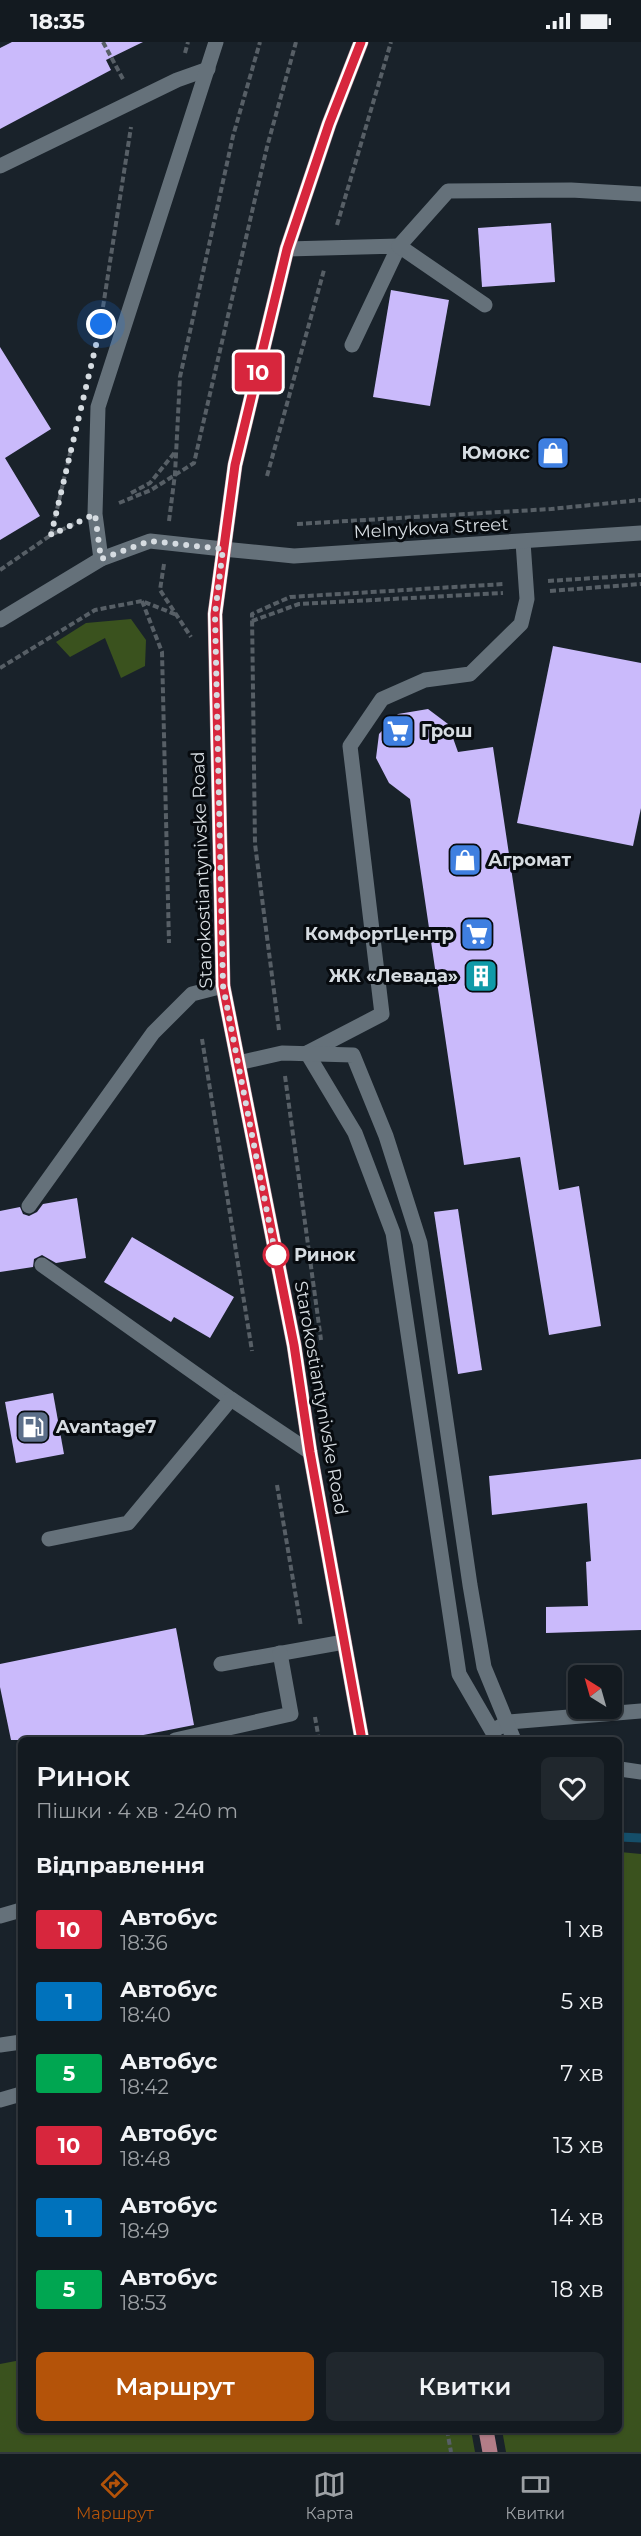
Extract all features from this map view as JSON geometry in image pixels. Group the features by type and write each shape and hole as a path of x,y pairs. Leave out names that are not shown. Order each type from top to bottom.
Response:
{"main road":[{"name":"Starokostiantynivske Road","path":"361,42 329,124 287,249 235,465 215,614 223,986 294,1345 310,1452 361,1737"},
{"path":"487,2433 490,2452"}],"street":[{"path":"101,559 95,514 98,406 216,42"},
{"path":"0,166 177,80 208,69"},
{"path":"352,345 399,246 448,191 571,190 641,194"},
{"path":"287,249 399,246 485,305"},
{"name":"Melnykova Street","path":"0,620 101,559 150,541 294,556 641,533"},
{"path":"308,1053 382,1014 350,746 382,699 425,680 470,674 521,624 527,599 518,588 523,542"},
{"path":"29,1206 153,1033 192,994 223,986"},
{"path":"238,1063 282,1053 353,1055 386,1136 420,1242 468,1574 484,1667 509,1722 513,1737"},
{"path":"308,1053 355,1132 393,1233 459,1674 492,1731 509,1722 641,1711"},
{"path":"42,1265 310,1452"},
{"path":"49,1539 128,1523 231,1399"},
{"path":"221,1664 344,1642"},
{"path":"189,1737 291,1714 280,1653"},
{"path":"622,1769 641,1772"},
{"path":"0,1916 18,1911"},
{"path":"0,2045 18,2042"},
{"path":"0,2100 18,2095"}],"path":[{"path":"102,313 135,101 103,42"},
{"path":"175,474 180,377 232,136 260,42"},
{"path":"0,570 51,535 151,490 194,463 267,147 296,42"},
{"path":"51,535 72,447"},
{"path":"131,493 150,483 176,450"},
{"path":"297,524 641,500"},
{"path":"252,621 299,604 518,588 641,575"},
{"path":"540,591 641,584"},
{"path":"321,1340 255,844 252,614 290,597 518,588"},
{"path":"142,601 162,652 169,943"},
{"path":"0,668 95,610 142,601 177,615"},
{"path":"202,1040 252,1351"},
{"path":"277,1485 305,1649"},
{"path":"313,1706 318,1737"},
{"path":"448,2433 451,2452"}],"green space":[{"path":"131,619 146,640 145,666 121,678 105,638 70,657 56,642 86,623"},
{"path":"622,1852 641,1854 641,2452 506,2452 503,2433 622,2433"},
{"path":"18,2361 18,2433 472,2433 475,2452 0,2452 0,2364"}],"building":[{"path":"12,42 143,42 106,60 111,70 0,129 0,48"},
{"path":"551,223 555,282 482,287 478,228"},
{"path":"391,290 449,300 430,406 373,397"},
{"path":"0,347 51,429 5,458 40,516 0,540"},
{"path":"553,646 641,663 641,808 633,846 517,823"},
{"name":"ЖК «Левада»","path":"428,709 448,724 458,752 493,747 559,1190 579,1186 601,1326 549,1335 520,1157 464,1165 410,799 389,783 376,758 379,734 398,714"},
{"path":"77,1198 86,1258 56,1263 42,1255 34,1259 33,1267 0,1272 0,1211 20,1207 23,1214 29,1216 37,1212 43,1204"},
{"path":"458,1209 482,1370 458,1374 434,1212"},
{"path":"132,1237 234,1297 210,1338 174,1317 171,1322 104,1282"},
{"path":"53,1393 64,1454 16,1463 5,1402"},
{"path":"641,1459 641,1630 546,1633 546,1607 588,1606 586,1562 591,1561 587,1503 492,1515 489,1476"},
{"path":"176,1628 194,1725 133,1737 18,1737 18,1740 11,1740 0,1687 0,1664"}],"waterway":[{"path":"622,1837 641,1838"}],"bus line":[{"name":"10","path":"361,42 329,124 287,249 235,465 215,614 223,986 294,1345 310,1452 361,1737"}],"place":[{"name":"Юмокс","path":"553,453"},
{"name":"Грош","path":"398,731"},
{"name":"Агромат","path":"465,860"},
{"name":"КомфортЦентр","path":"477,934"},
{"name":"ЖК «Левада»","path":"481,976"},
{"name":"Ринок","path":"276,1255"},
{"name":"Avantage7","path":"33,1427"}],"route":[{"path":"101,324 51,535 95,514 101,559 150,541 223,549 215,614 223,986 276,1258 276,1255"}]}
